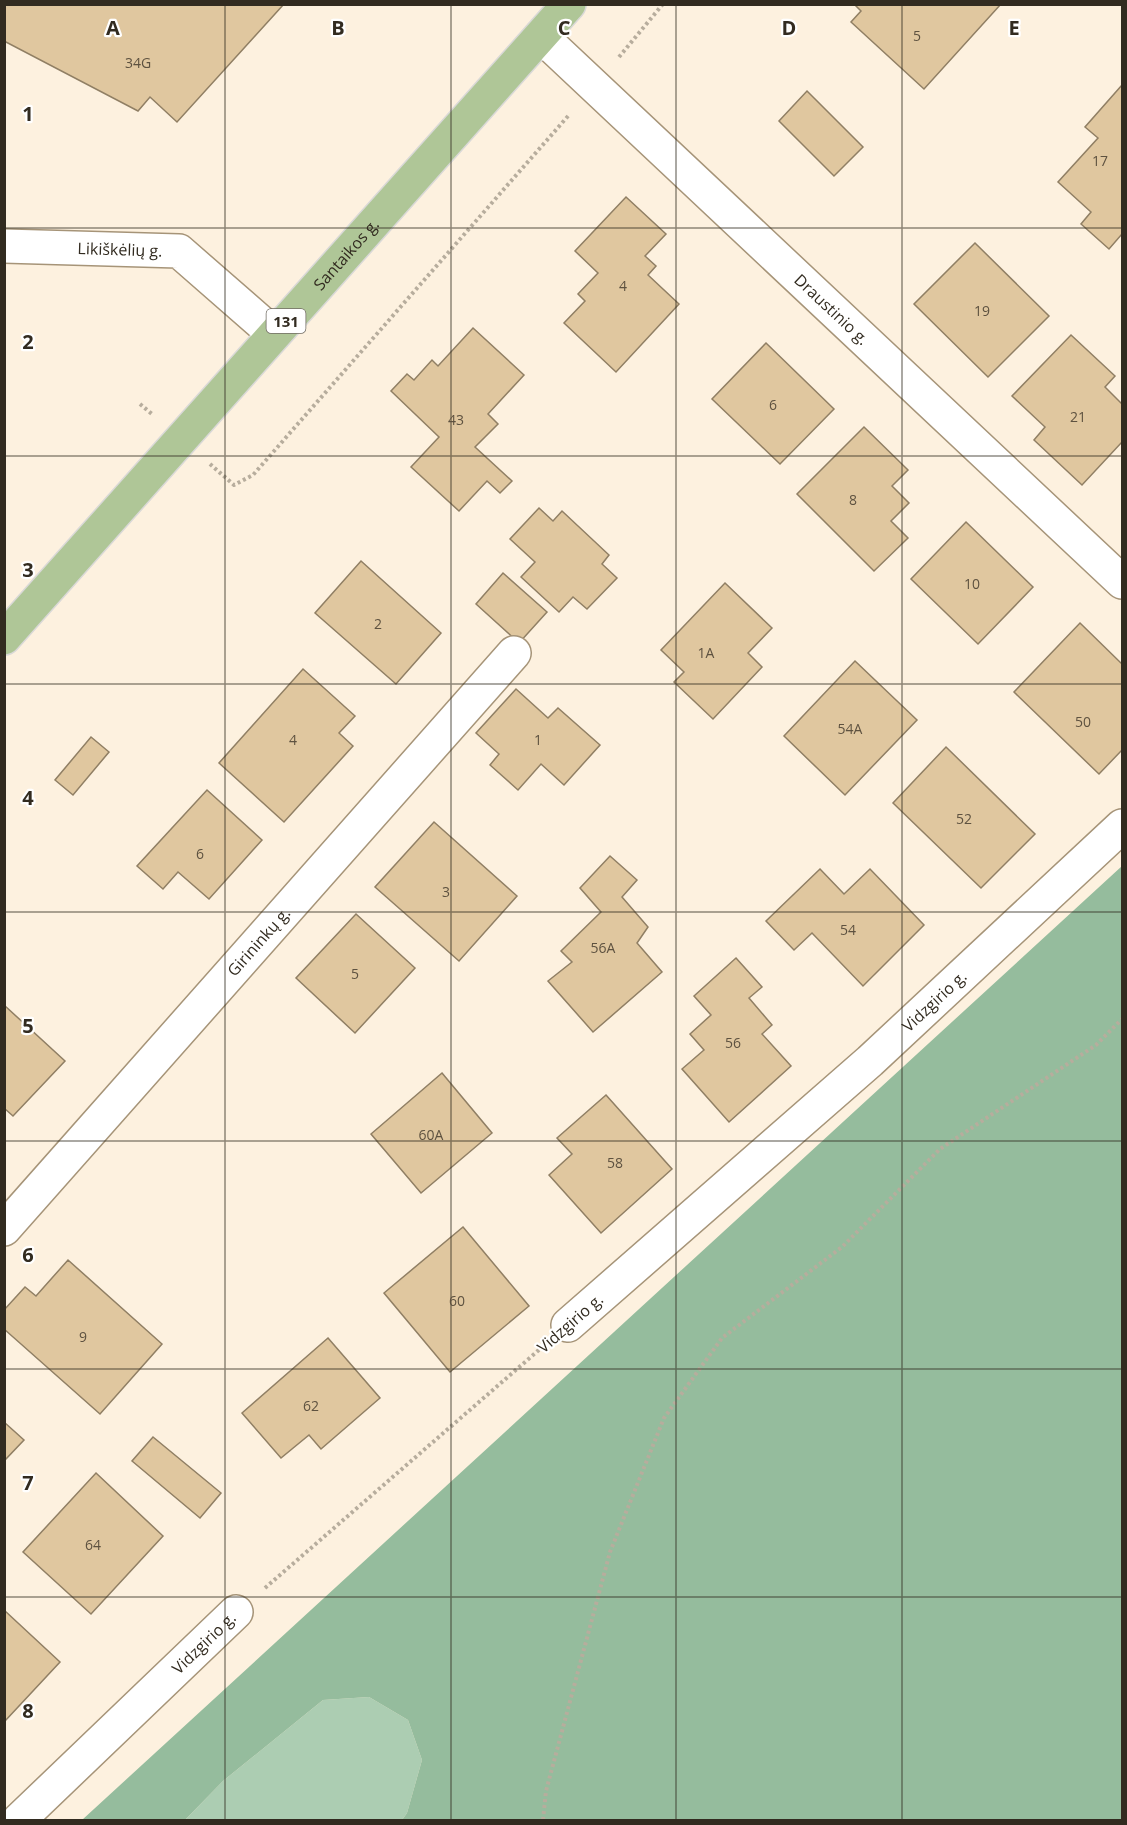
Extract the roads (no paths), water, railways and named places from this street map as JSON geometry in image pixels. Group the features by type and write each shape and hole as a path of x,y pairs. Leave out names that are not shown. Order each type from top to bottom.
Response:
{"main road":[{"name":"Santaikos g.","path":"4,638 568,4"}],"street":[{"name":"Draustinio g.","path":"541,36 596,85 1122,582"},
{"name":"Likiškėlių g.","path":"4,246 179,252 274,334"},
{"name":"Girininkų g.","path":"4,1229 514,653"},
{"name":"Vidzgirio g.","path":"568,1325 870,1061 1122,826"},
{"name":"Vidzgirio g.","path":"18,1821 236,1612"}]}
